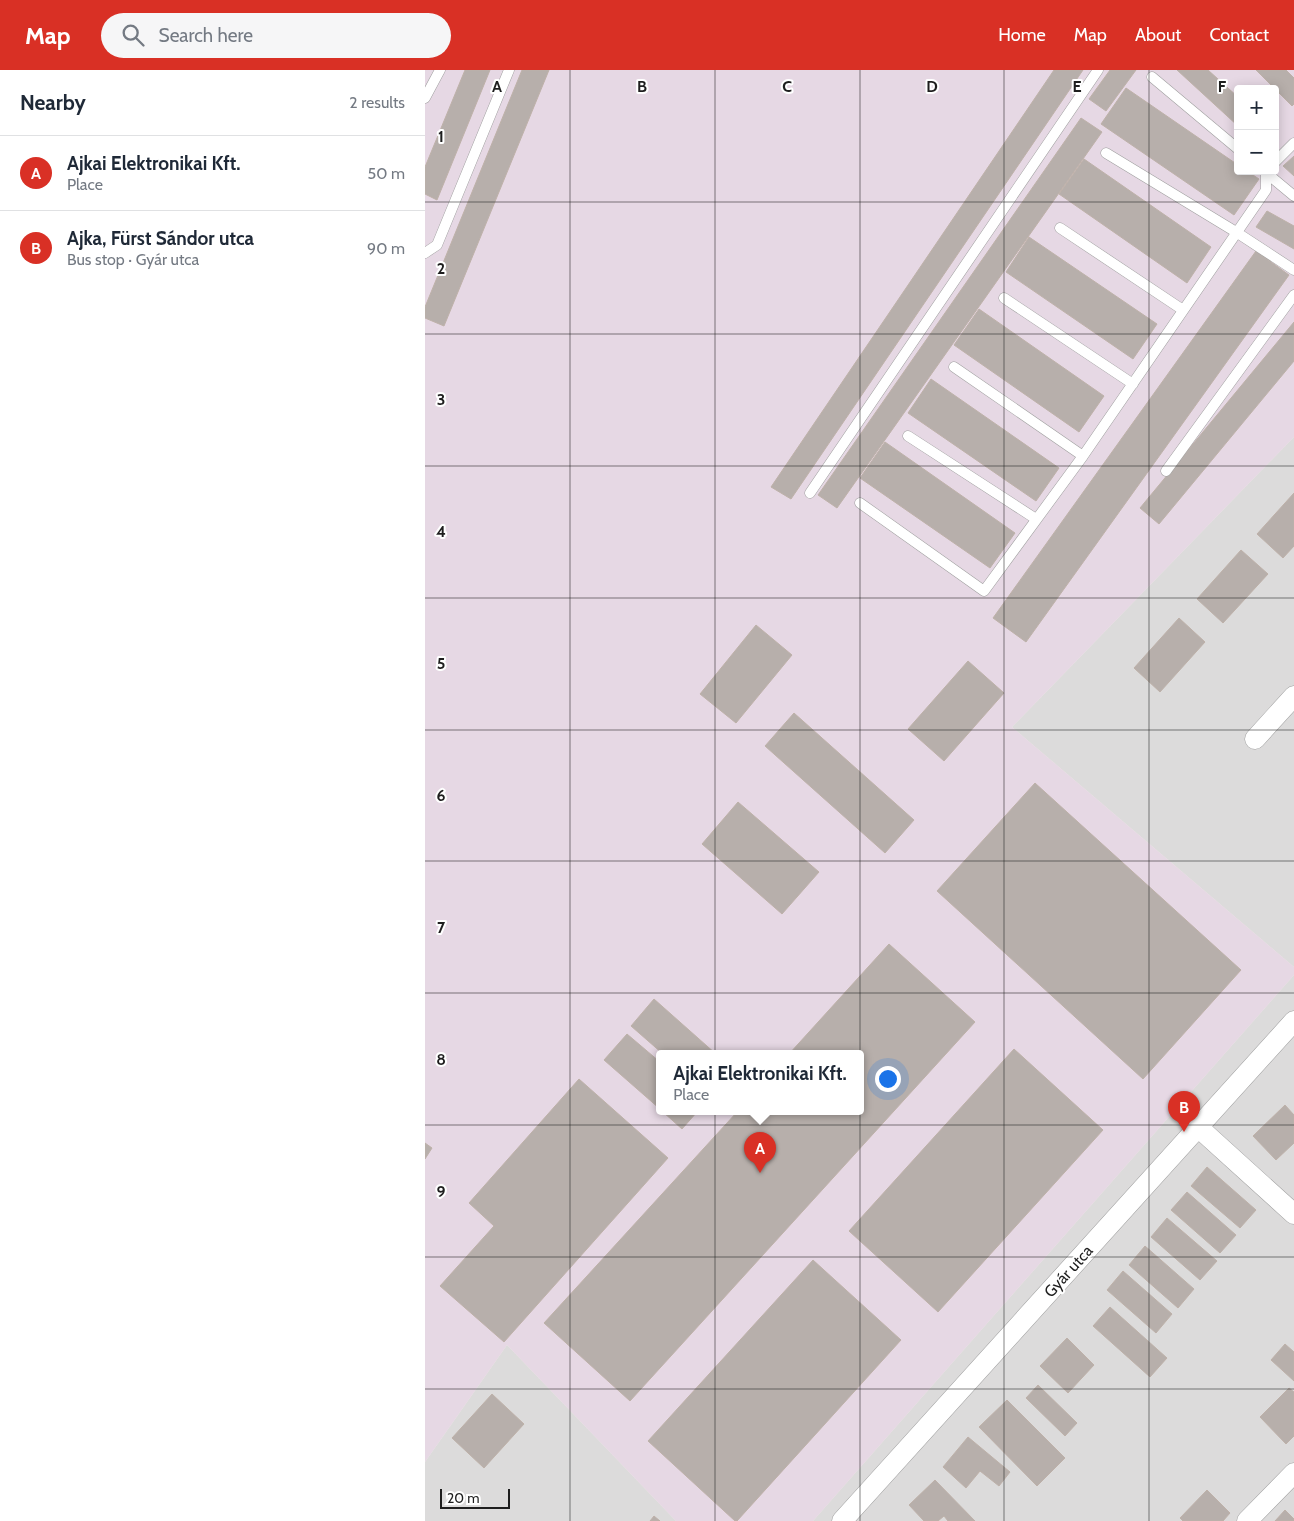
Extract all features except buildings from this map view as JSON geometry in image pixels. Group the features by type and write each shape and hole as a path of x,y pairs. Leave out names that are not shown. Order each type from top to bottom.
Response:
{"street":[{"path":"1255,739 1294,696"},
{"name":"Gyár utca","path":"842,1521 1294,1021"},
{"path":"1198,1127 1294,1214"},
{"path":"1247,1521 1294,1473"}],"lane":[{"path":"425,98 440,70"},
{"path":"425,254 437,245 509,70"},
{"path":"810,493 1098,70"},
{"path":"1152,77 1234,146"},
{"path":"1279,158 1294,143"},
{"path":"1106,153 1236,232 1294,270"},
{"path":"860,503 984,591 1083,456 1266,190 1265,175"},
{"path":"1269,175 1294,196"},
{"path":"1060,228 1183,310"},
{"path":"1166,471 1294,296"},
{"path":"1004,298 1133,384"},
{"path":"954,367 1083,456"},
{"path":"908,436 1036,519"}],"shaded area":[{"path":"425,70 1294,70 1294,437 1012,727 1294,967 1294,975 813,1521 676,1521 507,1345 425,1462"},
{"path":"1294,437 1294,967 1012,727"},
{"path":"1294,975 1294,1521 813,1521"},
{"path":"507,1345 676,1521 425,1521 425,1462"}],"place":[{"name":"Ajka, Fürst Sándor utca","path":"1184,1132"},
{"name":"Ajkai Elektronikai Kft.","path":"760,1173"}]}
